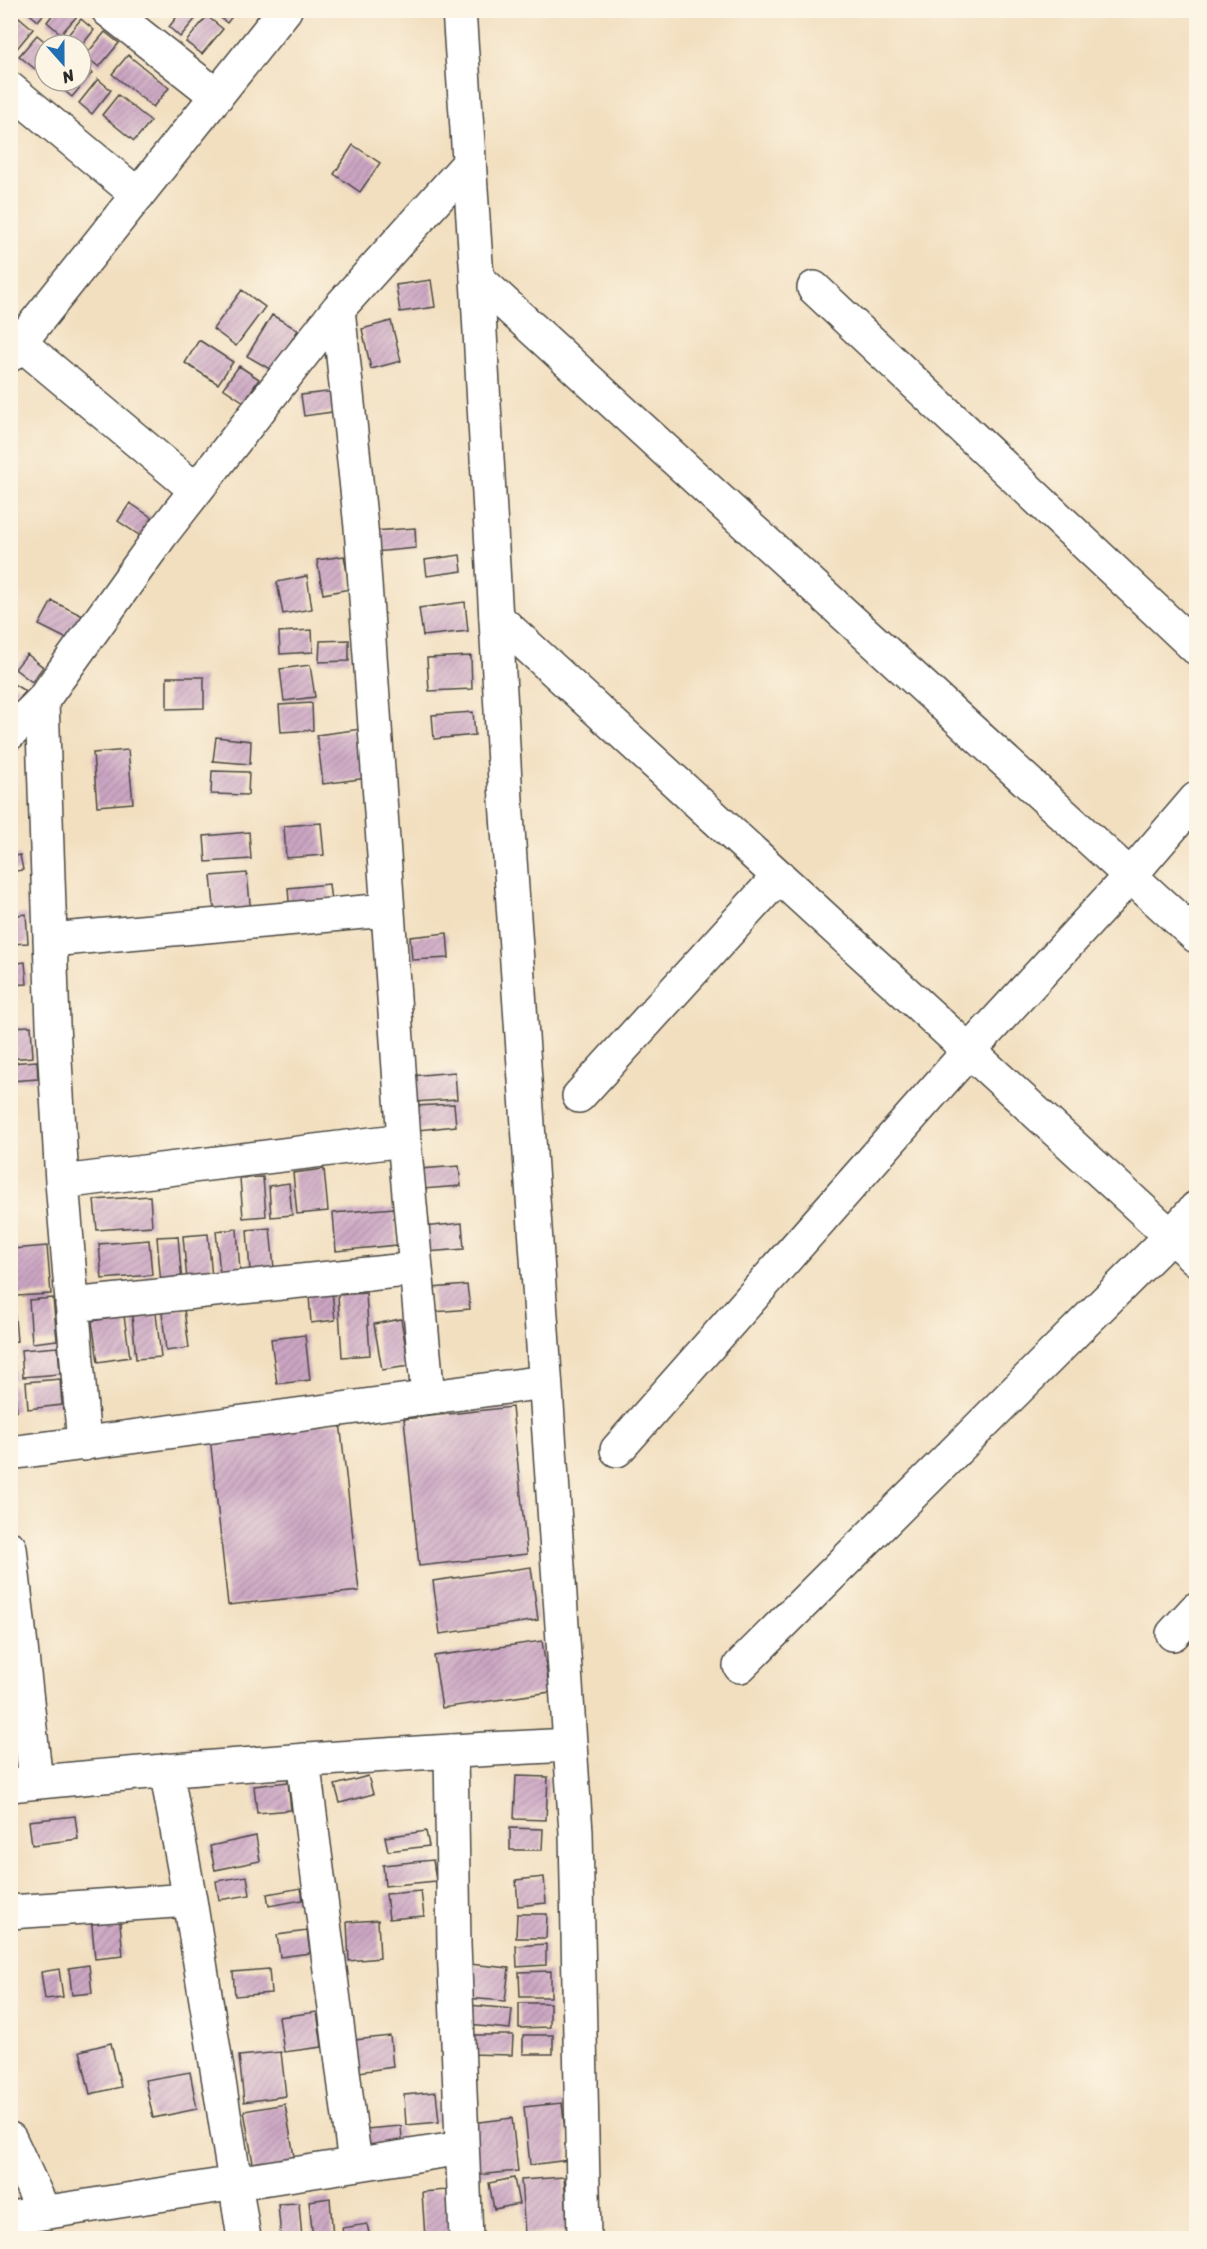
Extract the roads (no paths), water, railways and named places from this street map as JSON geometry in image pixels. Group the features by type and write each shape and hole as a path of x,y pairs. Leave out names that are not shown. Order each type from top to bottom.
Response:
{"street":[{"path":"108,10 217,96"},
{"path":"196,490 15,349 285,10"},
{"path":"459,10 545,1382 576,1832 584,2238"},
{"path":"10,89 138,195"},
{"path":"10,733 42,701 196,490 338,309 469,164"},
{"path":"477,278 1197,936"},
{"path":"814,288 1197,648"},
{"path":"338,309 361,527 404,1140 428,1397"},
{"path":"496,617 1197,1259"},
{"path":"42,701 53,1025 62,1182 84,1443"},
{"path":"617,1450 969,1051 1131,876 1197,799"},
{"path":"579,1096 779,876"},
{"path":"50,940 387,910"},
{"path":"62,1182 404,1140"},
{"path":"740,1666 1172,1236 1197,1208"},
{"path":"72,1305 416,1269"},
{"path":"10,1453 545,1382"},
{"path":"10,1548 23,1783 303,1760 570,1745"},
{"path":"1173,1634 1197,1609"},
{"path":"451,1751 454,1945 466,2238"},
{"path":"303,1760 355,2164"},
{"path":"166,1770 190,1900 244,2238"},
{"path":"10,1912 190,1900"},
{"path":"10,2139 44,2212"},
{"path":"10,2218 462,2148"}]}
